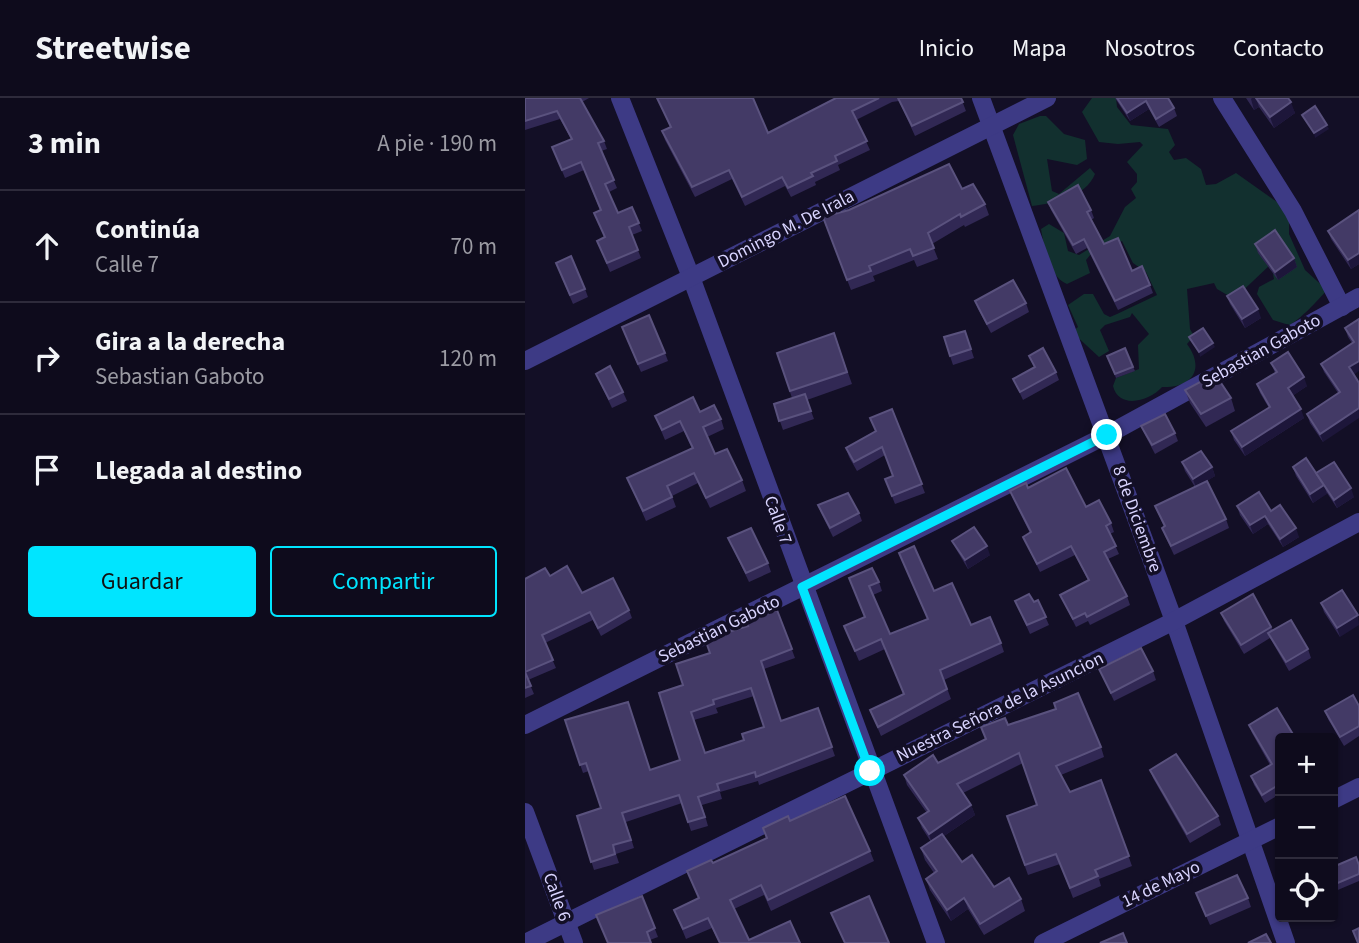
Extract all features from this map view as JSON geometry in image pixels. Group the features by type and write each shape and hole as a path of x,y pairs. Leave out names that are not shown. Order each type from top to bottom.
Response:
{"street":[{"name":"Calle 7","path":"620,98 691,277 802,587 936,943"},
{"name":"8 de Diciembre","path":"981,98 1107,435 1286,943"},
{"name":"Domingo M. De Irala","path":"525,361 1047,98"},
{"path":"1222,98 1293,211 1342,307"},
{"name":"Sebastian Gaboto","path":"525,725 1107,435 1359,298"},
{"name":"Nuestra Señora de la Asuncion","path":"525,943 1174,621 1359,522"},
{"path":"1338,798 1359,787"},
{"name":"Calle 6","path":"525,812 574,943"},
{"name":"14 de Mayo","path":"1043,943 1275,828"}],"green space":[{"path":"1092,98 1116,98 1117,107 1131,125 1168,129 1175,145 1169,152 1174,160 1186,158 1201,169 1206,185 1216,184 1236,173 1284,207 1289,218 1289,234 1305,270 1327,290 1289,325 1273,320 1257,294 1259,287 1274,279 1271,264 1234,299 1217,289 1214,283 1187,289 1190,329 1194,336 1187,344 1195,362 1193,376 1188,381 1172,387 1162,387 1150,396 1135,401 1121,398 1113,386 1116,378 1139,369 1138,345 1149,334 1132,313 1130,317 1105,325 1100,330 1109,351 1099,357 1072,332 1078,327 1068,305 1084,294 1093,294 1104,314 1110,317 1157,295 1146,272 1133,263 1122,241 1091,254 1086,260 1090,273 1067,284 1052,268 1041,229 1049,224 1064,233 1068,251 1079,255 1110,236 1125,207 1136,198 1131,189 1137,182 1137,174 1127,162 1143,145 1140,142 1099,142 1082,112"},
{"path":"1046,116 1064,134 1085,140 1087,159 1077,165 1047,159 1052,191 1059,194 1090,168 1095,174 1091,182 1068,198 1032,206 1013,135 1019,124"}],"building":[{"path":"525,98 580,98 604,141 598,143 614,180 605,184 618,213 632,207 639,223 629,227 638,250 607,263 597,241 605,237 594,213 601,210 581,162 562,170 552,147 572,139 557,111 525,121"},
{"path":"657,98 753,98 768,133 836,98 879,98 852,111 867,141 835,156 837,161 788,188 782,177 742,197 729,170 692,187 662,131 671,127"},
{"path":"898,98 961,98 963,102 912,126"},
{"path":"1117,98 1168,98 1174,108 1156,119 1146,101 1127,113"},
{"path":"1256,98 1288,98 1291,102 1270,117"},
{"path":"1315,106 1327,125 1314,133 1302,115"},
{"path":"949,164 962,189 973,184 985,204 961,217 960,214 928,233 934,248 913,256 910,249 869,266 871,271 847,280 823,217 849,210"},
{"path":"1078,185 1091,210 1087,212 1104,244 1118,238 1132,271 1142,266 1150,285 1115,301 1084,239 1073,245 1048,202"},
{"path":"1359,210 1359,253 1348,260 1328,231"},
{"path":"1275,230 1294,258 1275,272 1255,244"},
{"path":"571,256 585,289 570,295 556,263"},
{"path":"1013,280 1026,303 987,324 975,301"},
{"path":"1243,286 1258,309 1242,319 1227,296"},
{"path":"649,315 665,353 638,364 622,327"},
{"path":"1359,319 1359,361 1349,367 1359,383 1359,408 1320,434 1307,414 1340,392 1321,364 1354,342 1345,328"},
{"path":"1203,328 1213,343 1199,352 1189,337"},
{"path":"965,331 971,349 950,356 944,337"},
{"path":"834,333 847,372 790,391 777,353"},
{"path":"1043,348 1056,372 1020,392 1013,379 1035,367 1029,356"},
{"path":"1125,348 1133,367 1115,374 1107,356"},
{"path":"1288,352 1304,377 1288,388 1301,409 1242,447 1231,431 1270,407 1257,384 1277,372 1271,363"},
{"path":"610,366 623,392 609,399 596,374"},
{"path":"1215,374 1231,398 1201,414 1185,390"},
{"path":"805,394 811,411 779,421 774,404"},
{"path":"693,397 700,412 714,405 721,419 703,427 715,454 727,449 742,480 706,498 694,473 667,486 672,497 643,511 627,478 693,448 680,421 662,430 655,416"},
{"path":"892,409 922,484 892,496 885,479 893,476 882,447 854,462 846,448 876,431 870,418"},
{"path":"1165,414 1175,433 1152,445 1141,426"},
{"path":"1201,451 1212,467 1193,479 1182,462"},
{"path":"1306,458 1324,485 1310,494 1293,467"},
{"path":"1334,462 1351,488 1334,500 1316,473"},
{"path":"1066,468 1086,507 1099,500 1111,523 1106,526 1116,546 1104,552 1127,596 1087,617 1085,613 1073,619 1060,595 1089,580 1071,546 1037,564 1023,537 1031,532 1010,491 1026,483 1028,488"},
{"path":"1207,481 1226,519 1171,546 1155,506"},
{"path":"1259,492 1271,511 1280,505 1296,528 1280,539 1265,516 1250,525 1237,506"},
{"path":"848,493 859,513 830,528 818,505"},
{"path":"974,527 987,546 965,560 952,541"},
{"path":"751,528 768,563 746,573 728,538"},
{"path":"914,546 934,591 952,583 971,625 990,617 1001,643 940,670 947,689 878,727 870,710 904,694 881,639 855,651 844,626 865,617 849,578 872,568 879,582 869,586 890,634 928,619 899,553"},
{"path":"567,566 582,593 613,578 629,610 598,628 590,612 542,635 553,660 525,672 525,579 545,568 550,576"},
{"path":"1342,590 1358,615 1337,628 1321,603"},
{"path":"1029,594 1034,602 1038,600 1046,617 1027,625 1015,601"},
{"path":"1253,594 1271,627 1241,645 1221,613"},
{"path":"777,610 792,649 761,661 781,721 818,708 832,747 756,777 755,772 717,784 719,790 698,797 705,817 688,822 679,795 622,813 631,840 613,845 615,854 591,862 577,816 601,808 586,763 580,765 565,720 628,702 650,770 680,760 659,693 683,685 676,664 710,653 705,639 748,626 746,621","holes":["751,688 764,727 742,734 744,740 705,753 691,712 714,704 713,700"]},
{"path":"1291,620 1308,649 1286,662 1268,633"},
{"path":"1141,648 1153,671 1111,693 1099,669"},
{"path":"525,672 531,686 525,688"},
{"path":"1078,693 1101,747 1056,766 1070,792 1101,780 1129,856 1095,870 1098,876 1070,888 1056,854 1025,865 1007,816 1037,805 1019,753 957,784 971,805 929,834 918,818 929,811 904,775 933,755 938,763 986,739 981,727 1005,718 1008,725 1056,709 1054,703"},
{"path":"1353,695 1359,706 1359,726 1340,737 1325,711"},
{"path":"1277,708 1292,733 1275,733 1275,787 1262,795 1251,776 1272,764 1249,725"},
{"path":"1176,754 1218,816 1187,834 1150,770"},
{"path":"845,796 870,851 768,900 761,885 730,900 749,940 790,921 800,943 720,943 708,918 683,929 674,910 699,898 687,871 711,860 713,863 767,838 763,828 788,816 790,821"},
{"path":"942,834 962,862 972,855 994,887 1009,878 1021,899 980,924 964,898 947,910 926,879 937,871 921,848"},
{"path":"1356,857 1359,874 1338,883 1338,865"},
{"path":"1237,875 1248,898 1206,916 1196,893"},
{"path":"642,896 655,928 647,932 651,943 608,943 596,915"},
{"path":"869,896 889,943 845,943 831,913"},
{"path":"1359,928 1359,943 1358,943 1353,931"},
{"path":"1123,933 1127,943 1100,943"},
{"path":"1266,934 1271,943 1248,943"}],"route":[{"path":"870,771 802,587 1107,435"}]}
